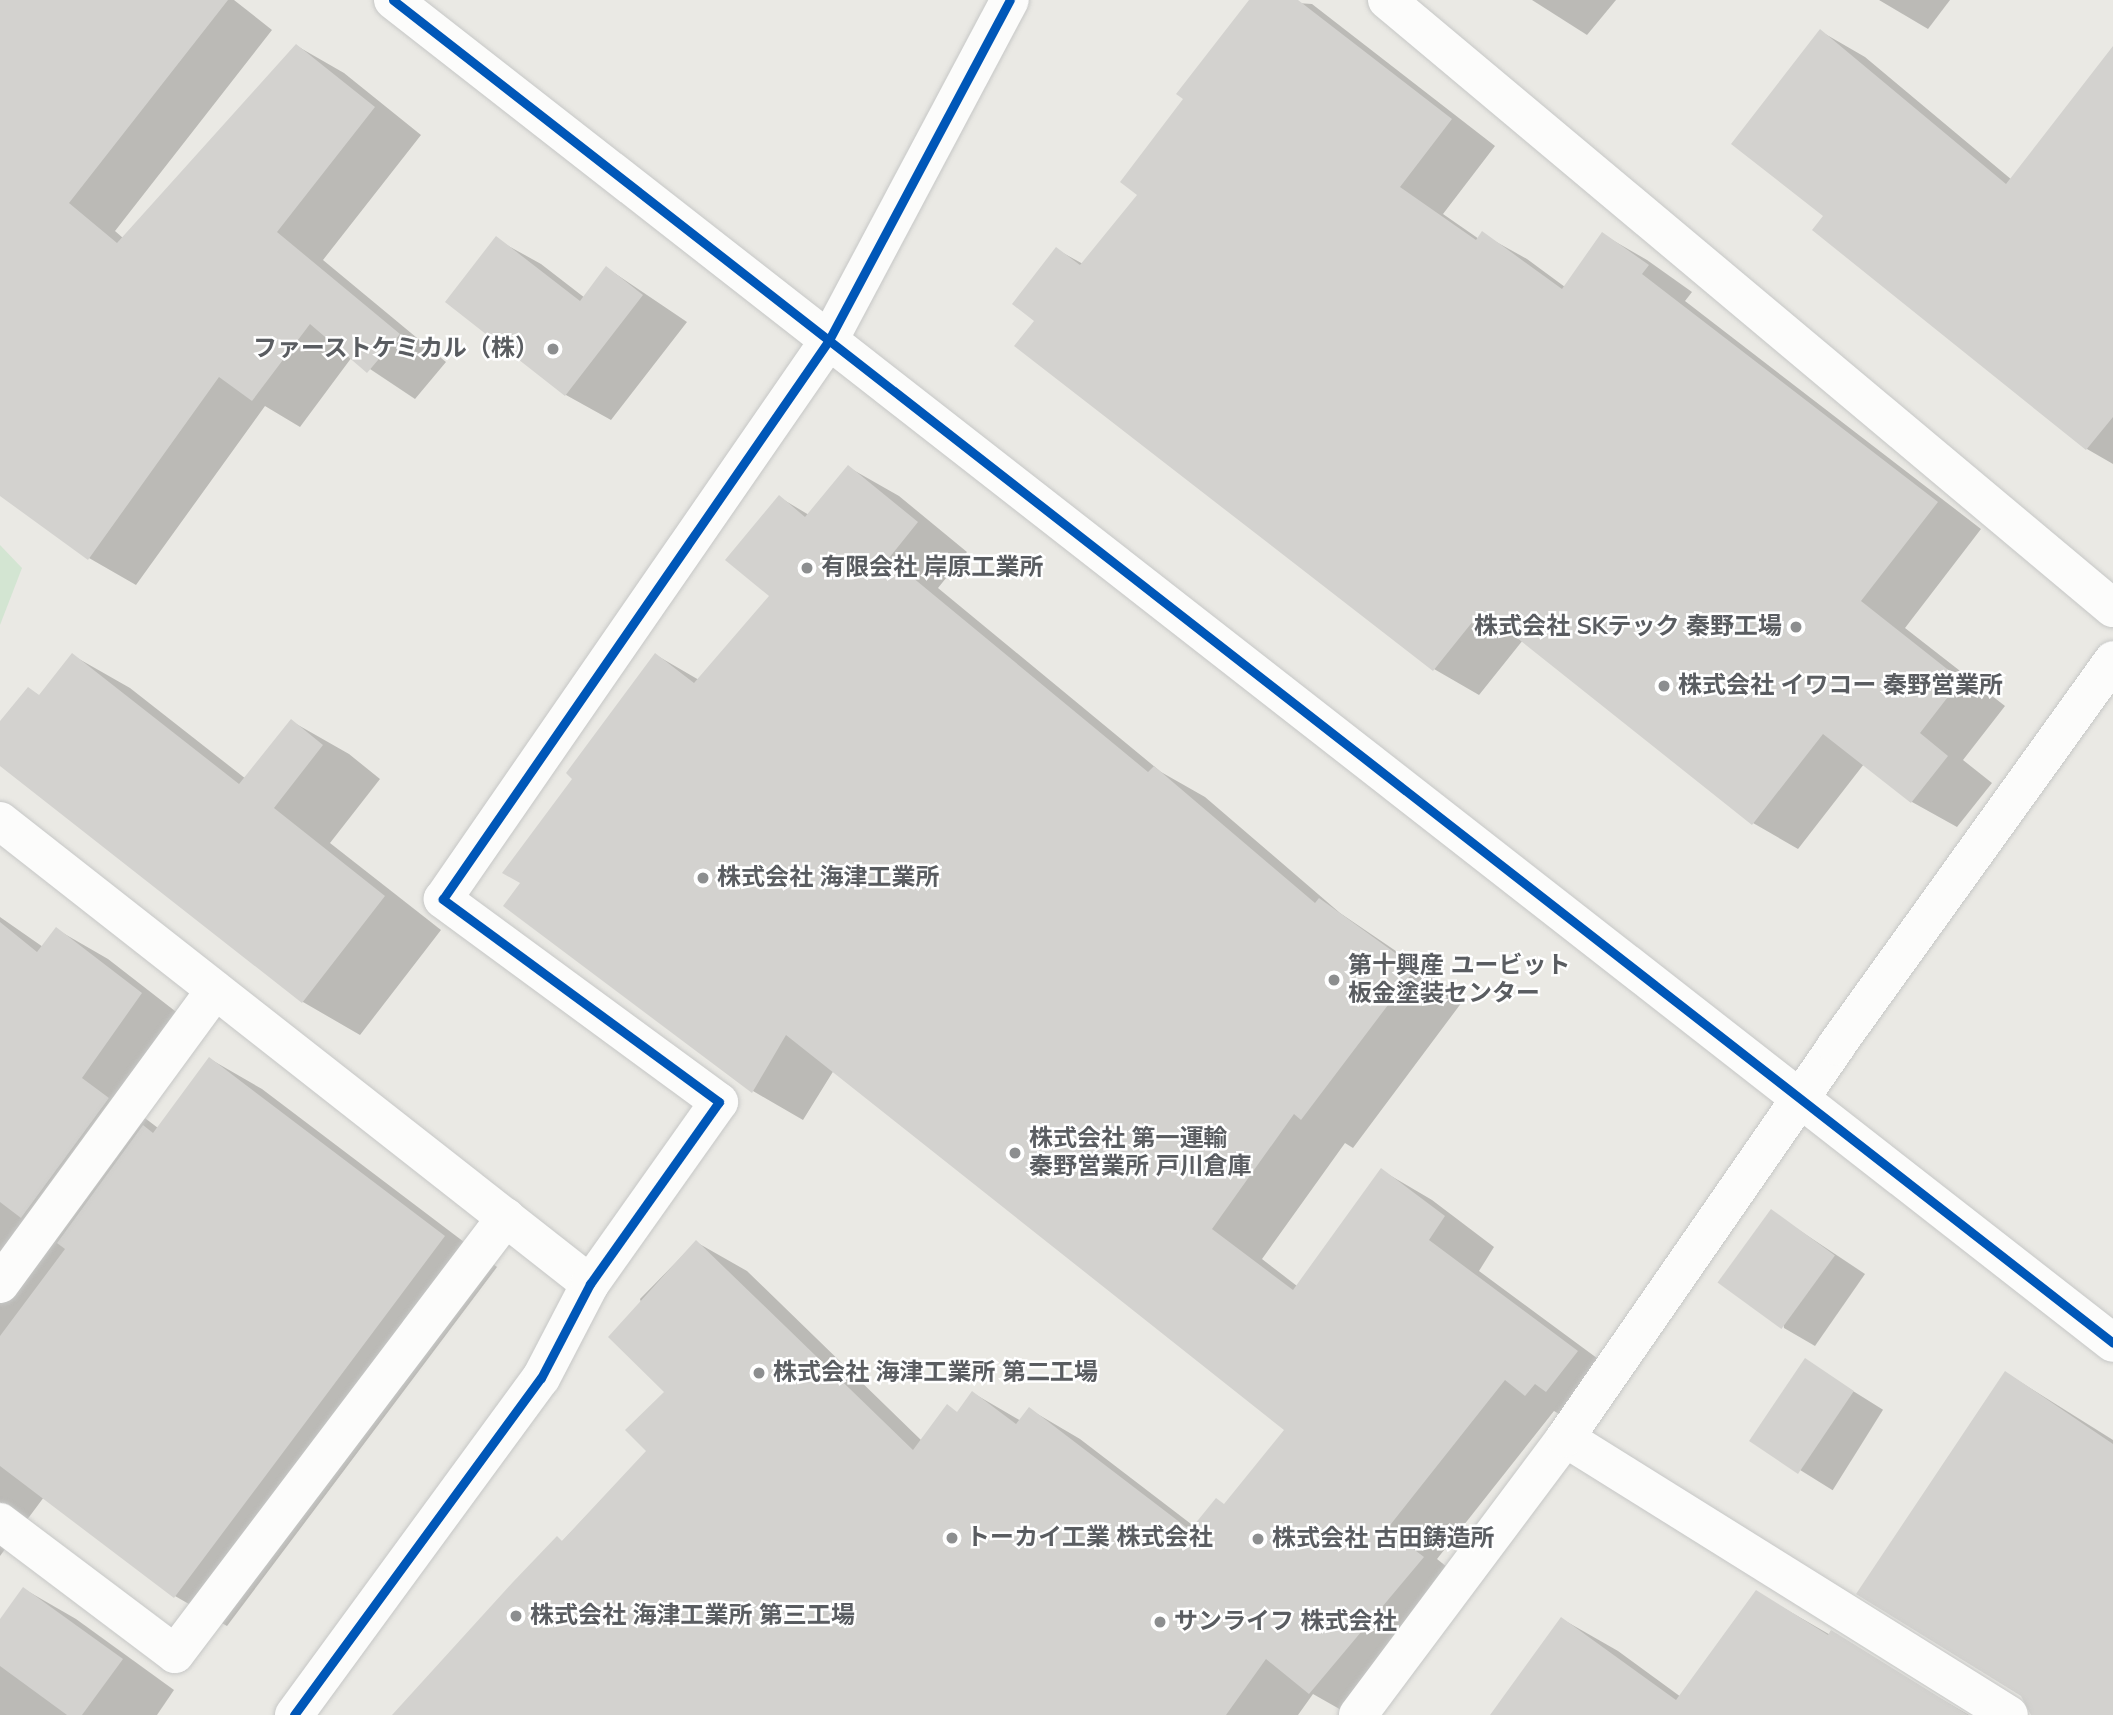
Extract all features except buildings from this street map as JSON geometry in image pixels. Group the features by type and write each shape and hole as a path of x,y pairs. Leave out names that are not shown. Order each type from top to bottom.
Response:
{"street":[{"path":"393,0 2113,1343"},
{"path":"294,1715 541,1378 590,1284 719,1102 443,899 829,340 1010,0"},
{"path":"1387,0 2113,608"},
{"path":"1359,1715 1565,1438 1799,1100 2113,660"},
{"path":"0,821 590,1284"},
{"path":"0,1284 215,990"},
{"path":"0,1522 176,1654 506,1217"},
{"path":"1565,1438 2009,1715"}],"green space":[{"path":"0,545 22,568 0,625"}],"cycle path":[{"path":"393,0 2113,1343"},
{"path":"294,1715 541,1378 590,1284 719,1102 443,899 829,340 1010,0"}],"place":[{"name":"ファーストケミカル（株）","path":"553,349"},
{"name":"有限会社 岸原工業所","path":"807,568"},
{"name":"株式会社 SKテック 秦野工場","path":"1796,627"},
{"name":"株式会社 イワコー 秦野営業所","path":"1664,686"},
{"name":"株式会社 海津工業所","path":"703,878"},
{"name":"第十興産 ユービット 板金塗装センター","path":"1334,980"},
{"name":"株式会社 第一運輸 秦野営業所 戸川倉庫","path":"1015,1153"},
{"name":"株式会社 海津工業所 第二工場","path":"759,1373"},
{"name":"トーカイ工業 株式会社","path":"952,1538"},
{"name":"株式会社 古田鋳造所","path":"1258,1539"},
{"name":"株式会社 海津工業所 第三工場","path":"516,1616"},
{"name":"サンライフ 株式会社","path":"1160,1622"}]}
